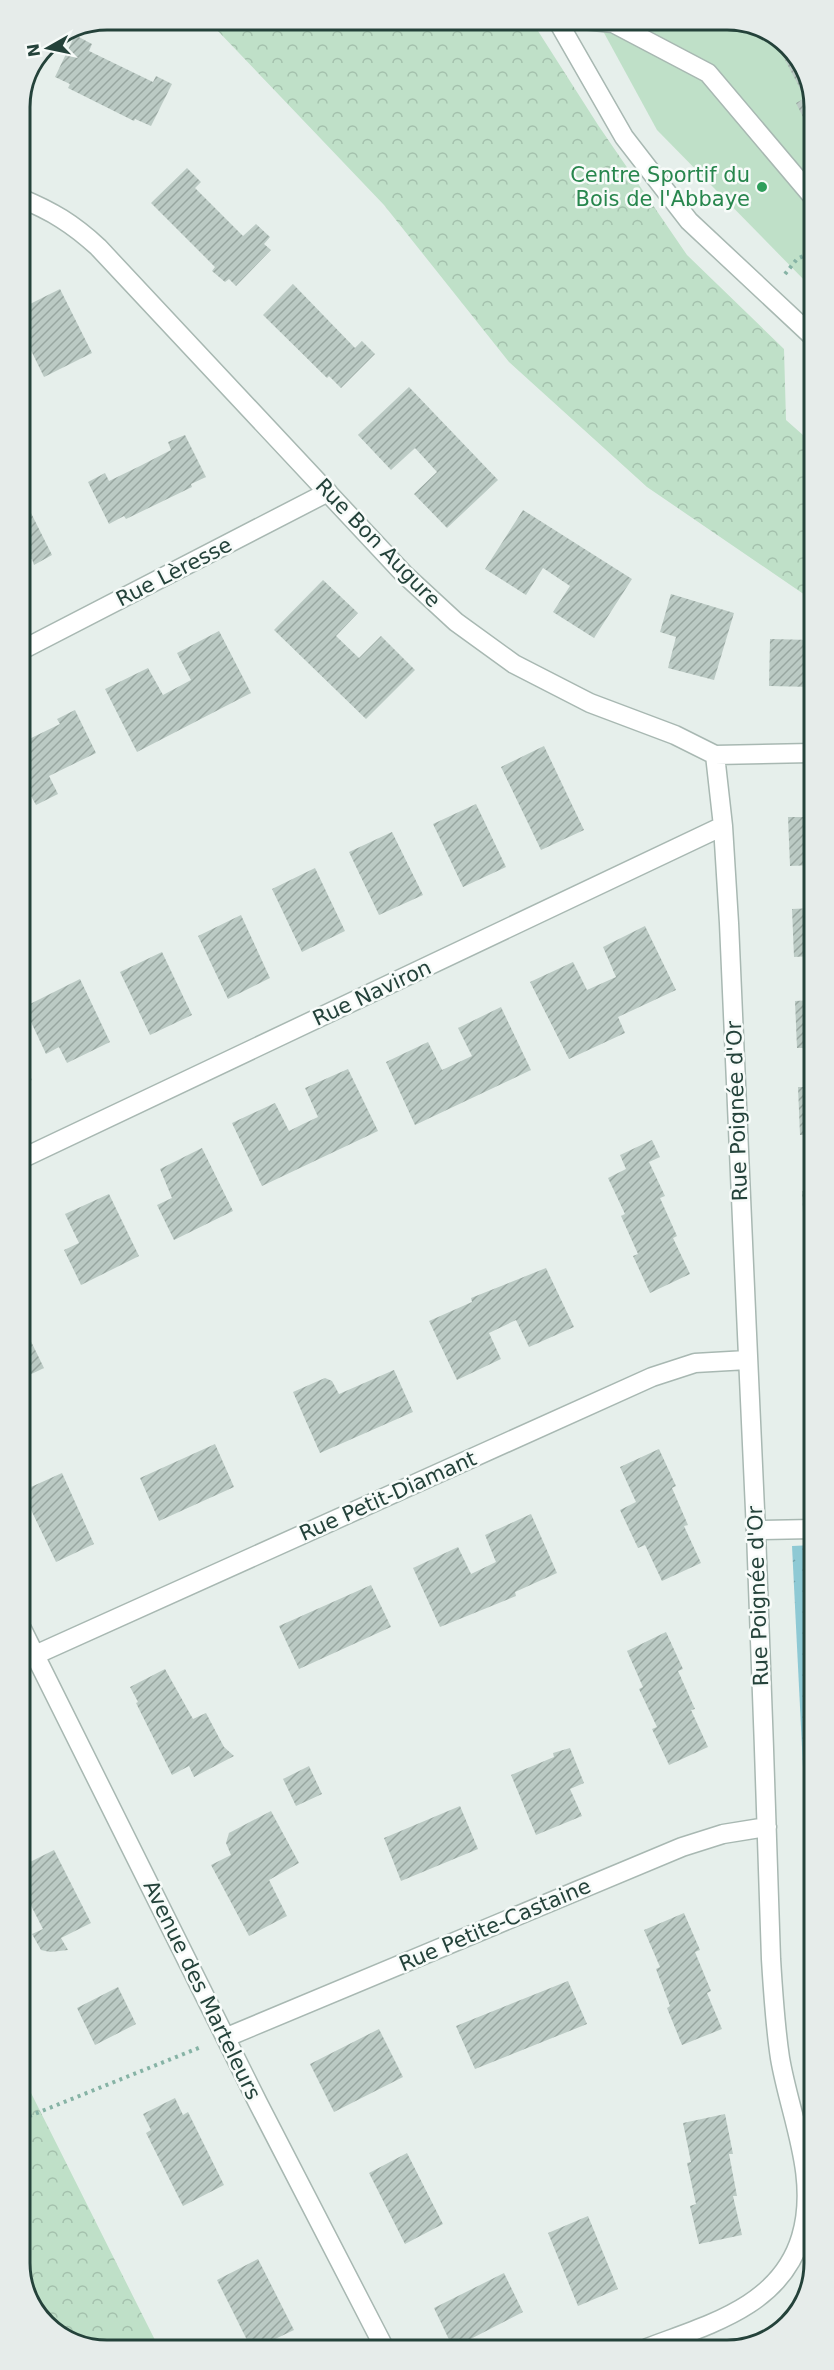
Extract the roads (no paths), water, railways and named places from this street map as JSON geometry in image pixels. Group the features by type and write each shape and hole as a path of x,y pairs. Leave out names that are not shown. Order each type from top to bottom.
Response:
{"street":[{"path":"563,30 624,137 689,221 804,329"},
{"path":"626,30 708,73 804,187"},
{"name":"Rue Bon Augure","path":"30,202 72,223 98,247 433,602 456,622 514,664 590,703 675,735 715,755 804,753"},
{"name":"Rue Lèresse","path":"30,646 328,492"},
{"name":"Rue Poignée d'Or","path":"715,755 723,826 729,923 775,2012 780,2058 804,2165"},
{"name":"Rue Naviron","path":"30,1155 723,826"},
{"name":"Rue Petit-Diamant","path":"35,1655 652,1377 695,1363 747,1360"},
{"path":"756,1530 804,1529"},
{"name":"Avenue des Marteleurs","path":"30,1645 258,2103 380,2340"},
{"name":"Rue Petite-Castaine","path":"227,2037 682,1847 723,1834 767,1827"},
{"name":"Rue Poignée d'Or","path":"668,2340 731,2316 763,2294 787,2267 800,2240 804,2222"}],"water":[{"path":"804,1545 804,1787 792,1546"}],"place":[{"name":"Centre Sportif du Bois de l'Abbaye","path":"762,187"}]}
